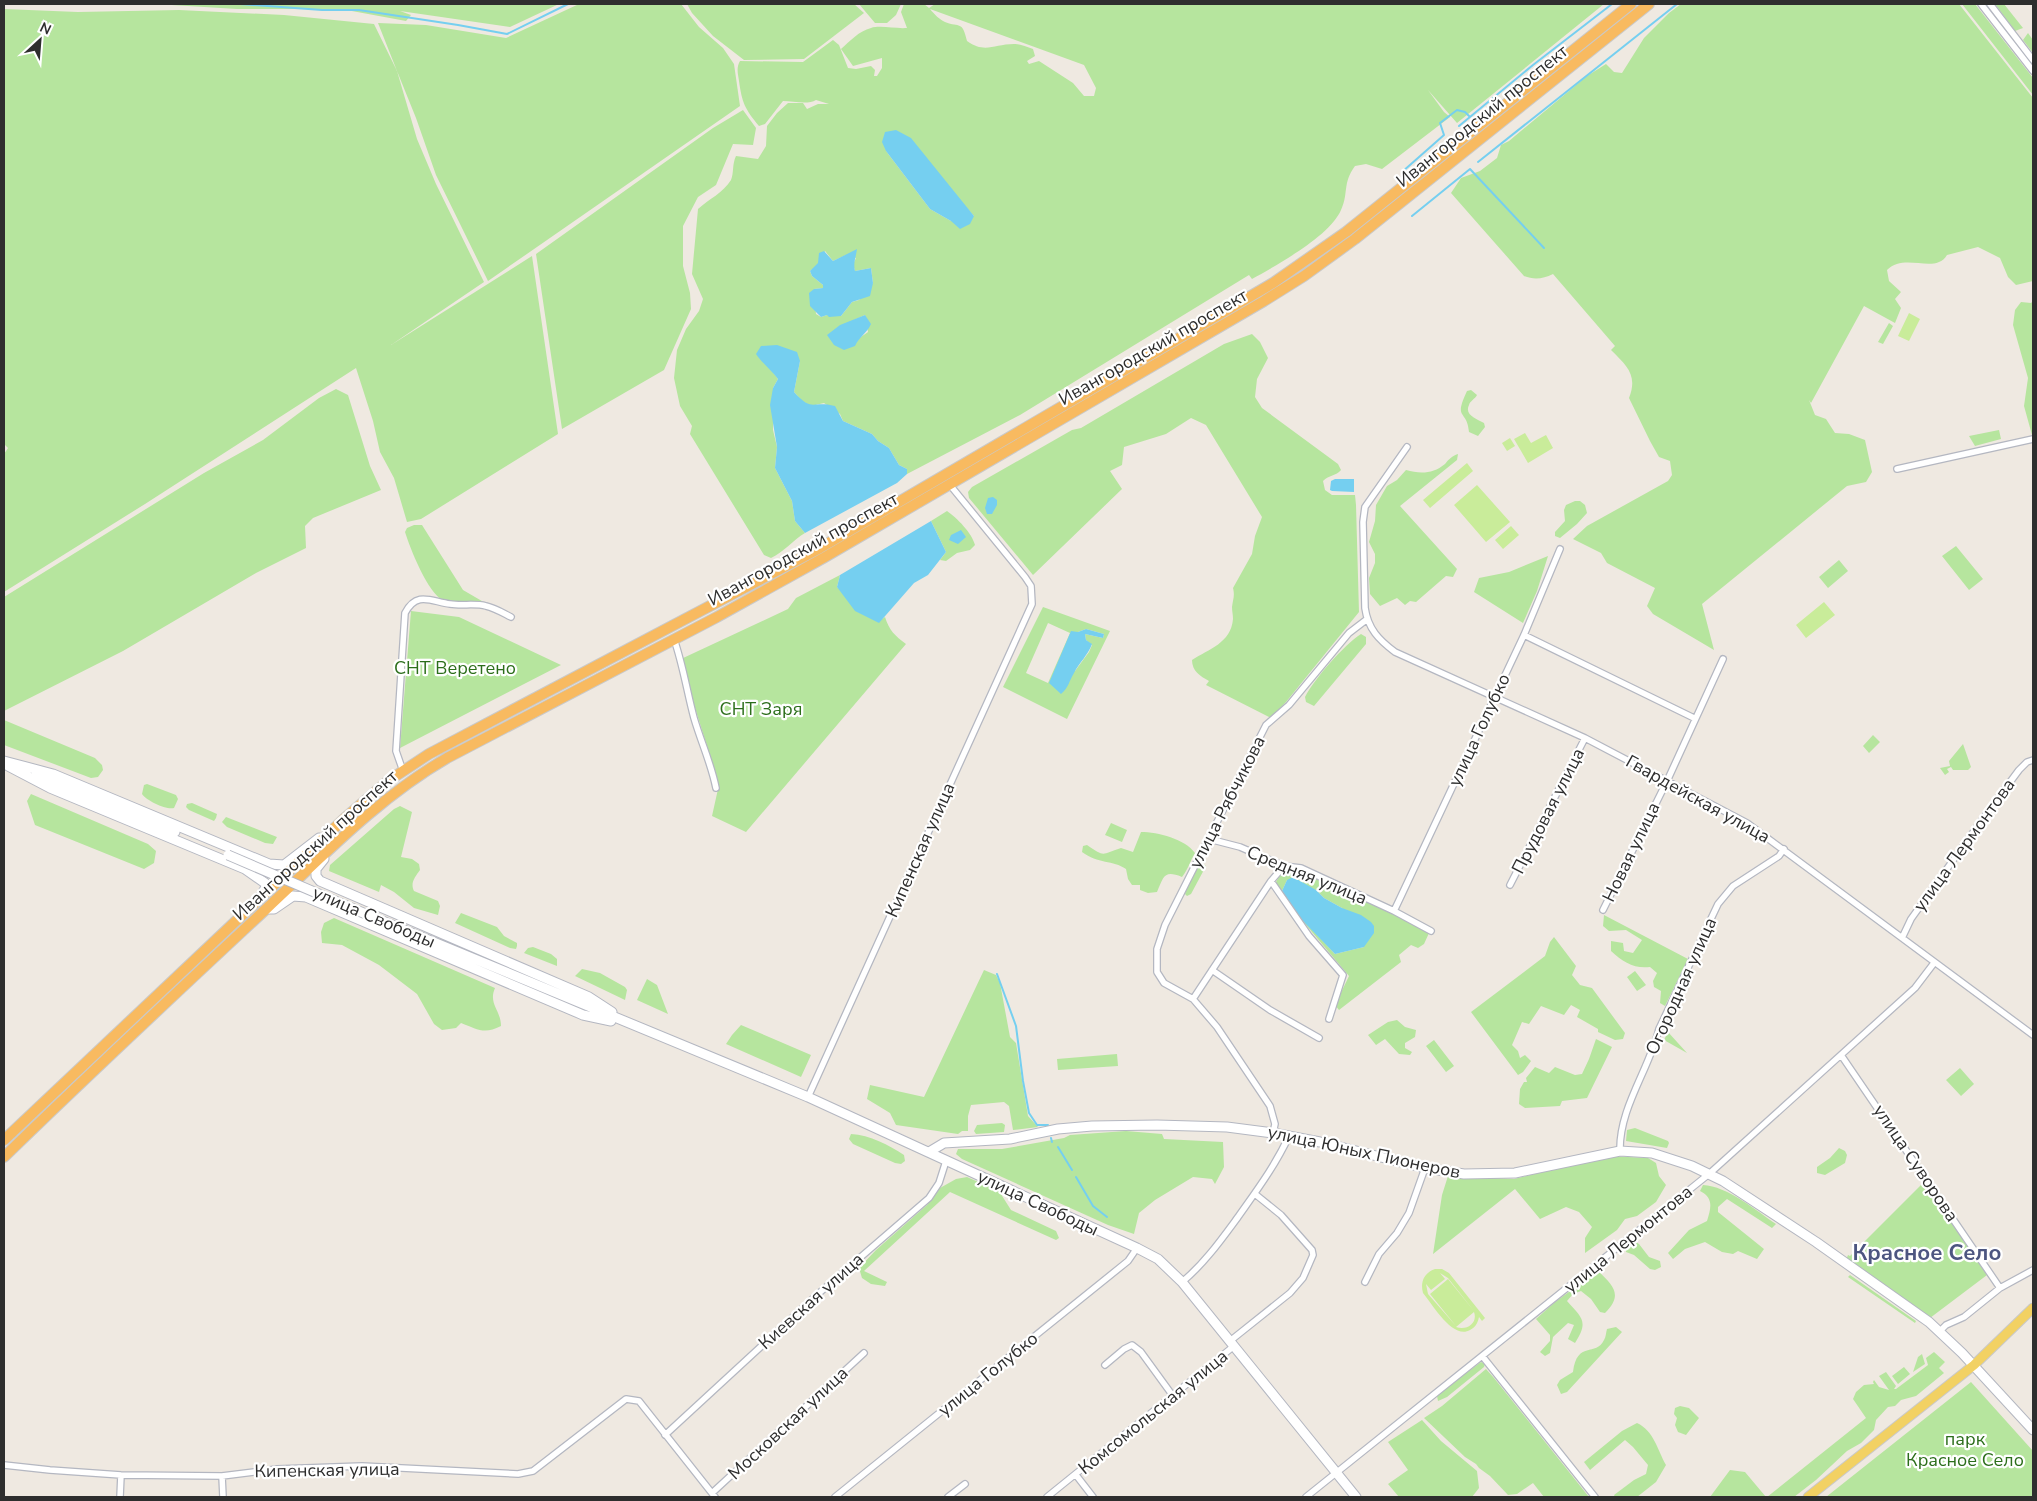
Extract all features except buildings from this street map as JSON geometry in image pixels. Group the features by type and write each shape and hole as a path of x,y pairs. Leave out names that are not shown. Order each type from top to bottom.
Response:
{"highway":[{"name":"Ивангородский проспект","path":"4,1140 367,799 403,771 429,754 820,548 1273,283 1346,232 1631,4"},
{"name":"Ивангородский проспект","path":"4,1158 337,842 389,796 430,768 817,562 1304,276 1355,239 1649,4"}],"main road":[{"name":"улица Свободы","path":"4,762 633,1026 808,1097 1137,1248 1158,1260 1182,1282 1356,1497"},
{"path":"4,762 53,774 269,864 284,865 317,839 326,837"},
{"path":"4,762 50,788 254,874 264,882 266,888 264,893 246,910 245,915"},
{"name":"улица Свободы","path":"337,842 336,848 317,866 316,873 320,881 438,934 589,997 633,1026"},
{"name":"улица Свободы","path":"266,909 274,909 293,896 306,898 583,1015 633,1026"},
{"name":"улица Юных Пионеров","path":"929,1152 944,1143 1010,1139 1058,1129 1092,1126 1157,1125 1227,1127 1273,1133 1425,1168 1464,1174 1510,1173 1620,1151 1652,1153 1669,1157 1709,1174 1740,1192 1816,1242 1940,1331 1974,1365 2033,1430"},
{"path":"1808,1497 1974,1365 2033,1308"}],"street":[{"path":"1981,4 2033,71"},
{"path":"1990,4 2033,60"},
{"path":"1896,469 2033,439"},
{"path":"1366,620 1365,506 1407,447"},
{"name":"Кипенская улица","path":"808,1097 1032,604 1030,586 1025,577 950,485"},
{"name":"улица Голубко","path":"1394,911 1524,635 1560,548"},
{"path":"403,771 396,751 405,613 409,604 417,600 430,599 449,604 484,605 493,607 511,618"},
{"name":"Гвардейская улица","path":"1366,620 1374,634 1395,652 1585,738 1668,779 1747,822 2033,1035"},
{"name":"улица Рябчикова","path":"1193,999 1164,983 1157,972 1156,955 1160,935 1266,725 1289,705 1349,633 1366,620"},
{"path":"1524,635 1694,718"},
{"path":"674,639 695,719 708,754 716,788"},
{"name":"Новая улица","path":"1603,910 1668,779 1694,718 1723,659"},
{"name":"Прудовая улица","path":"1510,885 1585,738"},
{"name":"улица Лермонтова","path":"1902,938 1911,919 1984,817 2019,770 2027,762 2033,760"},
{"name":"Средняя улица","path":"1208,839 1240,847 1284,866 1301,868 1394,911 1431,931"},
{"name":"Огородная улица","path":"1620,1151 1623,1122 1654,1047 1659,1029 1718,904 1733,886 1779,856 1784,849"},
{"path":"1273,1133 1275,1124 1270,1106 1226,1041 1193,999 1271,881 1284,866"},
{"path":"1271,881 1309,936 1343,975 1344,978 1329,1019"},
{"name":"улица Лермонтова","path":"1306,1497 1709,1174 1747,1137 1915,988 1934,963"},
{"path":"1212,970 1270,1010 1319,1038"},
{"name":"улица Суворова","path":"1841,1055 2000,1288"},
{"path":"1182,1282 1219,1242 1255,1194 1278,1160 1289,1136"},
{"name":"Киевская улица","path":"665,1435 818,1294 929,1198 939,1183 946,1161"},
{"path":"1365,1282 1379,1254 1393,1239 1409,1213 1425,1168"},
{"name":"Комсомольская улица","path":"1048,1497 1173,1396 1290,1293 1303,1278 1313,1255 1312,1250 1281,1215 1255,1194"},
{"name":"улица Голубко","path":"835,1497 1128,1260 1137,1248"},
{"path":"1940,1331 1946,1325 1964,1317 2000,1288 2033,1270"},
{"path":"1105,1365 1124,1349 1132,1345 1141,1352 1173,1396"},
{"name":"Московская улица","path":"714,1495 864,1352"},
{"path":"1483,1356 1595,1497"},
{"name":"Кипенская улица","path":"4,1465 121,1475 222,1476 277,1469 362,1466 518,1474 533,1471 626,1399 639,1401 665,1435"},
{"path":"665,1435 714,1495"},
{"path":"120,1497 121,1475"},
{"path":"1076,1475 1093,1497"},
{"path":"222,1476 223,1497"},
{"path":"948,1497 965,1484"}],"green space":[{"path":"155,4 559,4 510,27 400,11 411,15 406,21 341,9 237,9"},
{"path":"579,4 681,4 699,27 723,48 734,64 740,106 488,281 436,175 416,118 378,23 426,25 506,38"},
{"path":"687,4 854,4 864,13 804,59 744,60 713,36 692,13"},
{"path":"859,4 901,4 896,15 887,23 875,23"},
{"path":"904,4 924,4 929,8 935,4 1604,4 1457,123 1428,90 1450,117 1382,169 1366,164 1355,166 1348,178 1345,198 1335,220 1315,240 1302,249 1252,279 1249,275 1020,415 907,474 907,469 899,465 889,448 878,441 872,434 843,421 840,414 824,403 811,406 802,401 794,392 800,361 770,368 778,379 773,388 773,430 777,447 775,468 792,501 795,521 805,533 771,558 764,555 690,434 692,426 680,406 674,378 677,350 686,329 699,311 703,299 692,274 698,209 728,185 732,177 736,156 758,159 766,146 767,126 788,103 803,103 807,109 818,104 829,104 816,100 805,103 783,101 765,124 759,126 747,110 743,100 738,71 740,61 803,62 833,40 839,45 848,68 856,69 871,66 875,70 874,76 877,76 882,68 882,58 853,66 841,49 867,29 879,27 907,28 901,12","holes":["930,9 1084,65 1096,88 1094,96 1084,96 1073,83 1039,61 1029,64 1027,61 1035,56 1033,49 1016,44 979,47 967,41 962,27 950,24 937,17","886,151 956,196 974,216 951,221 930,209","825,251 833,261 846,255 856,258 853,264 855,271 871,268 873,283 859,300 852,302 841,316 827,315 821,317 816,314 814,289 823,288 823,285 812,276 810,271 817,266","865,315 868,332 858,339 854,320"]},
{"path":"1681,4 1959,4 2033,98 2033,281 2016,285 2008,277 2000,258 1978,247 1947,255 1942,261 1935,263 1902,263 1894,265 1887,270 1889,281 1901,292 1895,299 1901,308 1895,323 1864,306 1811,403 1809,400 1815,415 1826,419 1835,433 1849,434 1865,440 1872,472 1866,482 1847,486 1702,604 1714,650 1653,614 1647,606 1655,588 1607,563 1601,553 1573,539 1587,526 1668,481 1672,475 1670,461 1659,457 1629,398 1632,383 1631,377 1626,366 1611,350 1615,346 1553,274 1539,278 1524,276 1451,193 1461,178 1480,171 1497,158 1501,145 1509,141 1587,76 1606,64 1614,72 1622,73 1644,38"},
{"path":"1962,4 1975,4 2033,78 2033,95"},
{"path":"1995,4 2004,4 2023,28 2015,31"},
{"path":"4,9 78,12 179,10 284,15 374,24 397,71 417,139 436,184 484,282 391,345 532,256 558,434 421,519 407,522 394,478 380,452 373,421 356,368 4,592 4,454 8,448 4,444"},
{"path":"2028,33 2033,40 2033,53 2023,40"},
{"path":"743,110 756,128 753,145 733,144 716,185 698,197 683,226 683,266 690,293 691,309 664,370 562,429 536,254 713,128"},
{"path":"2033,301 2032,435 2024,406 2028,378 2013,325 2015,310 2021,302 2031,303"},
{"path":"1909,313 1920,319 1909,341 1898,336"},
{"path":"1889,323 1893,326 1883,344 1878,342"},
{"path":"1252,334 1260,342 1268,358 1257,379 1255,397 1262,408 1338,464 1341,470 1323,481 1325,490 1332,495 1355,495 1356,505 1359,612 1271,718 1206,685 1209,681 1197,673 1192,664 1192,660 1212,649 1224,640 1228,634 1233,619 1233,588 1252,554 1255,536 1262,517 1206,425 1191,418 1166,434 1124,447 1122,465 1110,471 1122,489 1033,575 969,498 968,492 972,487 1072,430 1081,428 1224,344"},
{"path":"336,389 348,395 370,466 381,490 313,518 305,526 306,548 256,573 123,651 4,711 4,597 204,473 263,440 319,398"},
{"path":"1471,390 1477,395 1470,404 1468,411 1472,416 1484,423 1485,427 1478,436 1469,432 1468,425 1461,411 1467,391"},
{"path":"1999,430 2001,439 1975,446 1969,436"},
{"path":"1525,433 1531,443 1546,435 1553,448 1528,463 1514,439"},
{"path":"1510,438 1515,446 1507,451 1502,443"},
{"path":"1458,454 1457,460 1400,506 1457,569 1453,577 1446,576 1416,602 1410,601 1405,605 1397,598 1380,606 1370,594 1369,578 1375,563 1375,554 1369,542 1375,521 1376,505 1387,486 1397,480 1406,470 1421,472 1436,470"},
{"path":"1467,463 1473,471 1430,508 1423,500"},
{"path":"1477,485 1510,522 1486,542 1454,505"},
{"path":"1580,501 1585,505 1587,513 1560,538 1555,536 1555,532 1565,521 1564,510 1566,505"},
{"path":"947,511 964,526 975,545 970,550 957,553 946,561 940,560 946,552 931,521"},
{"path":"414,525 422,525 463,590 487,604 454,603 437,596 420,570 405,532 407,528"},
{"path":"1511,526 1519,535 1503,549 1495,540"},
{"path":"1956,546 1983,579 1969,590 1942,556"},
{"path":"1548,556 1537,591 1523,623 1474,592 1479,578 1509,572"},
{"path":"1839,560 1848,571 1828,588 1819,577"},
{"name":"СНТ Заря","path":"840,575 837,587 878,622 885,617 888,626 906,644 746,832 712,816 718,781 681,659 788,609 796,598"},
{"path":"1824,602 1835,615 1806,638 1796,625"},
{"path":"1043,607 1110,631 1067,719 1003,687","holes":["1048,623 1070,633 1048,683 1026,673","1086,629 1104,634 1103,638 1085,634 1086,640 1092,645 1075,671 1078,632"]},
{"name":"СНТ Веретено","path":"411,611 459,617 561,665 400,748"},
{"path":"1361,634 1366,637 1366,644 1314,706 1306,702 1305,697 1323,672 1346,646"},
{"path":"4,720 95,758 102,765 103,770 98,777 91,778 4,745"},
{"path":"1873,735 1880,742 1869,753 1863,746"},
{"path":"1963,744 1971,767 1968,770 1953,770 1951,767 1947,769 1949,772 1945,775 1940,768 1950,766 1949,761"},
{"path":"147,784 176,795 178,799 174,808 162,806 144,797 142,794 144,785"},
{"path":"31,794 148,844 156,851 154,863 144,869 35,825 27,801"},
{"path":"192,803 217,814 214,821 189,810 186,807 187,804"},
{"path":"400,806 412,812 401,857 412,859 419,864 420,870 413,885 414,891 438,901 440,906 438,915 414,908 394,892 381,885 379,892 329,871 330,865 394,809"},
{"path":"226,817 277,837 273,844 265,843 227,827 222,822"},
{"path":"1111,823 1127,830 1122,842 1105,835"},
{"path":"1141,832 1171,837 1191,848 1195,853 1182,877 1168,874 1163,878 1157,892 1148,893 1140,890 1140,885 1132,885 1128,879 1126,869 1088,856 1082,852 1083,846 1087,845 1104,854 1121,848 1133,852"},
{"path":"1202,863 1206,866 1191,894 1187,896 1185,894 1190,882 1196,869"},
{"path":"1288,870 1299,871 1396,914 1429,933 1424,944 1418,948 1411,945 1399,955 1401,962 1339,1010 1335,1005 1349,976 1291,907 1335,954 1364,947 1342,908 1324,898 1316,890 1287,880 1282,891 1289,904 1276,882 1282,872"},
{"path":"461,913 497,927 504,936 517,943 516,949 455,923"},
{"path":"1604,915 1688,959 1665,1006 1660,1003 1661,991 1654,987 1653,981 1657,973 1650,967 1639,967 1629,964 1611,951 1611,941 1623,943 1624,951 1633,953 1642,940 1626,930 1609,931 1603,926"},
{"path":"334,918 495,988 493,998 501,1026 485,1031 461,1023 456,1028 442,1030 434,1024 417,994 379,965 342,945 322,943 321,932 324,923"},
{"path":"1554,937 1576,966 1572,975 1580,985 1592,988 1625,1033 1623,1039 1615,1040 1598,1032 1598,1029 1577,1017 1580,1010 1571,1005 1564,1015 1541,1006 1529,1024 1522,1022 1512,1045 1518,1051 1520,1058 1525,1055 1531,1061 1523,1072 1518,1075 1471,1012 1545,956"},
{"path":"533,947 551,954 557,959 557,966 524,953 528,948"},
{"path":"582,969 600,973 625,987 627,990 625,1000 575,976"},
{"path":"984,970 996,975 1000,983 1010,1037 1016,1043 1028,1116 1038,1127 1013,1130 1009,1106 1004,1102 971,1105 968,1116 968,1131 962,1131 958,1134 896,1125 890,1113 867,1099 870,1085 924,1097"},
{"path":"1635,971 1646,985 1637,991 1627,977"},
{"path":"647,979 657,985 668,1014 637,1000"},
{"path":"1397,1020 1405,1027 1416,1030 1415,1037 1405,1043 1405,1048 1412,1052 1410,1055 1399,1054 1385,1039 1376,1045 1368,1035 1388,1022"},
{"path":"741,1025 811,1055 801,1077 726,1044"},
{"path":"1668,1032 1687,1053 1664,1040"},
{"path":"1596,1039 1612,1047 1587,1098 1562,1101 1560,1106 1525,1108 1519,1104 1520,1089 1524,1082 1527,1082 1526,1078 1535,1067 1549,1073 1555,1067 1575,1075 1582,1074"},
{"path":"1434,1040 1454,1066 1446,1072 1426,1046"},
{"path":"1117,1054 1118,1066 1058,1070 1057,1059"},
{"path":"1960,1068 1974,1084 1961,1096 1946,1080"},
{"path":"1002,1123 1005,1125 1004,1132 976,1134 974,1131 977,1125"},
{"path":"1635,1128 1668,1141 1667,1148 1626,1141 1627,1130"},
{"path":"1126,1131 1162,1134 1164,1139 1223,1142 1224,1167 1215,1184 1212,1179 1193,1177 1155,1200 1139,1213 1134,1234 1108,1225 962,1159 956,1154 958,1149 1002,1149 1064,1138 1070,1135"},
{"path":"851,1134 872,1138 886,1144 904,1155 905,1161 901,1164 895,1163 853,1144 849,1139"},
{"path":"1839,1148 1845,1151 1847,1155 1845,1163 1825,1175 1817,1173 1817,1167 1830,1158"},
{"path":"1608,1156 1648,1158 1656,1163 1659,1176 1666,1185 1656,1202 1637,1216 1625,1219 1617,1230 1585,1253 1585,1238 1592,1227 1579,1212 1566,1207 1540,1219 1515,1189 1433,1254 1442,1195 1448,1176 1514,1179"},
{"path":"967,1177 999,1191 1011,1210 1056,1231 1059,1238 1056,1240 950,1192 864,1271 887,1282 885,1286 871,1284 862,1278 859,1268 876,1250 927,1205 940,1188 956,1179"},
{"path":"1925,1181 1987,1275 1930,1318 1846,1260 1848,1255 1850,1256"},
{"path":"1703,1185 1712,1186 1732,1194 1776,1224 1772,1228 1727,1199 1718,1207 1718,1212 1764,1249 1757,1259 1738,1251 1733,1254 1722,1252 1705,1242 1685,1249 1673,1259 1668,1253 1689,1230 1707,1221 1710,1204 1708,1197 1700,1191"},
{"path":"1633,1240 1639,1244 1649,1257 1660,1261 1661,1267 1655,1270 1650,1269 1634,1255 1626,1252 1625,1247"},
{"path":"1435,1269 1442,1269 1449,1273 1485,1318 1482,1321 1479,1317 1477,1323 1470,1330 1464,1332 1450,1326 1423,1293 1422,1285 1424,1278","holes":["1440,1273 1448,1278 1474,1311 1448,1279 1430,1294 1456,1326 1428,1294 1426,1284 1431,1290 1445,1279","1474,1312 1475,1316 1471,1325 1464,1328 1456,1327"]},
{"path":"1598,1271 1612,1286 1614,1291 1615,1296 1611,1307 1605,1313 1600,1312 1591,1299 1581,1291 1573,1294 1567,1301 1580,1316 1583,1325 1582,1330 1575,1343 1568,1339 1574,1325 1568,1323 1553,1337 1550,1353 1545,1356 1540,1352 1550,1341 1550,1335 1536,1319 1555,1302"},
{"path":"1850,1275 1916,1321 1915,1323 1848,1277"},
{"path":"1616,1327 1622,1332 1567,1392 1561,1394 1557,1385 1560,1380 1573,1372 1578,1356 1582,1352 1601,1345 1605,1339 1607,1329"},
{"path":"1934,1352 1945,1362 1939,1368 1944,1373 1916,1396 1901,1400 1895,1406 1888,1407 1876,1420 1874,1430 1861,1443 1847,1451 1816,1480 1794,1497 1767,1497 1866,1418 1853,1399 1856,1392 1864,1385 1874,1384 1874,1380 1879,1387 1889,1390 1879,1376 1886,1372 1896,1386 1894,1389 1896,1389 1928,1365 1926,1358"},
{"path":"1922,1354 1925,1364 1913,1372 1918,1357"},
{"path":"1481,1362 1485,1364 1484,1367 1447,1397 1438,1401 1437,1396 1439,1393"},
{"path":"1904,1367 1910,1374 1898,1384 1892,1376"},
{"path":"1486,1369 1589,1497 1544,1497 1533,1483 1517,1494 1508,1495 1490,1476 1465,1457 1424,1418 1442,1406"},
{"name":"парк Красное Село","path":"1971,1382 2033,1451 2033,1497 1826,1497"},
{"path":"1680,1406 1689,1408 1699,1418 1686,1435 1678,1432 1675,1425 1677,1418 1674,1414 1675,1408"},
{"path":"1422,1420 1441,1441 1477,1471 1479,1488 1472,1497 1399,1497 1388,1484 1408,1470 1388,1442"},
{"path":"1637,1423 1643,1426 1651,1436 1666,1465 1656,1482 1637,1497 1615,1497 1614,1495 1634,1480 1646,1474 1648,1465 1633,1447 1625,1440 1590,1470 1584,1462 1622,1431"},
{"path":"1730,1470 1745,1472 1766,1497 1710,1497"}],"water":[{"path":"896,130 911,138 974,216 970,224 960,229 951,221 930,209 886,151 882,142 885,132"},
{"path":"857,249 854,263 855,271 871,268 873,283 870,296 852,302 841,316 829,317 827,315 821,317 810,306 809,293 814,289 823,288 823,285 812,276 810,271 818,263 819,253 824,251 833,261"},
{"path":"865,315 871,324 855,346 844,350 834,345 827,335 840,325"},
{"path":"777,345 797,352 800,361 794,392 800,398 813,405 835,406 843,421 872,434 878,441 889,448 899,465 907,469 907,474 897,483 805,533 795,521 792,501 775,468 777,447 770,405 773,388 778,379 756,354 761,346"},
{"path":"1335,479 1354,479 1354,492 1330,490 1331,481"},
{"path":"993,497 997,500 997,505 992,514 987,514 985,508 988,498"},
{"path":"931,521 946,552 928,575 914,583 879,623 855,611 837,587 840,575"},
{"path":"961,530 966,537 958,544 949,540 951,535"},
{"path":"1086,629 1104,634 1103,638 1085,634 1086,640 1092,644 1061,694 1049,683 1071,631 1078,632"},
{"path":"1293,877 1316,890 1324,898 1342,908 1361,915 1371,922 1374,926 1374,933 1364,947 1335,954 1303,921 1283,896 1282,891 1287,880"}],"waterway":[{"path":"240,4 322,10 359,10 507,34 568,4"},
{"path":"1459,126 1533,65 1612,4"},
{"path":"1478,162 1677,4"},
{"path":"1402,172 1444,135 1440,123 1457,110 1465,112 1470,117"},
{"path":"1412,216 1470,169 1544,248"},
{"path":"997,974 1016,1026 1029,1113 1037,1125 1048,1125"},
{"path":"1051,1138 1052,1142"},
{"path":"1058,1147 1072,1170"},
{"path":"1076,1177 1093,1206 1107,1217"}],"district":[{"name":"Красное Село","path":"1927,1253"}]}
